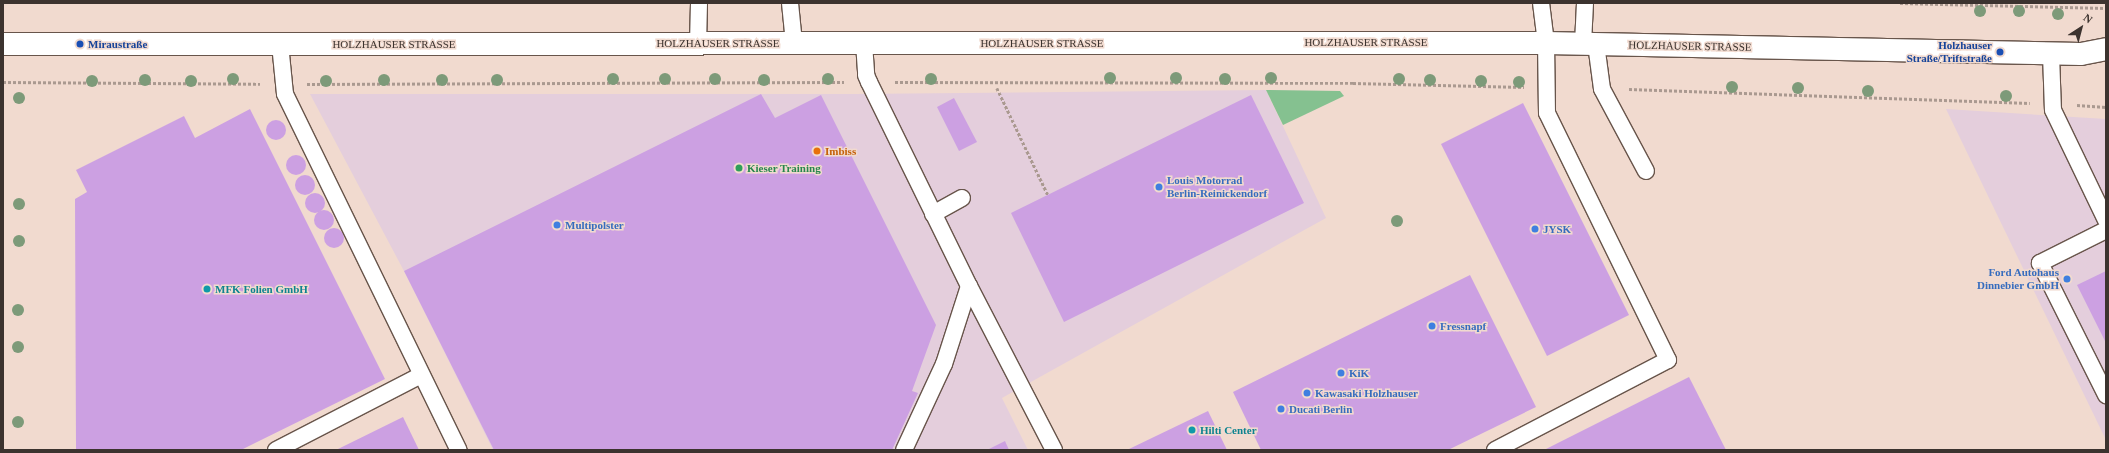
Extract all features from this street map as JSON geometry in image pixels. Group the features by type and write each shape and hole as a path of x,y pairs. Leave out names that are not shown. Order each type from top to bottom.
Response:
{"main road":[{"name":"HOLZHAUSER STRASSE","path":"3,44 1546,43 2051,54 2081,54 2106,49"},
{"name":"HOLZHAUSER STRASSE","path":"2081,54 2106,64"}],"lane":[{"path":"698,44 699,3"},
{"path":"790,3 794,43"},
{"path":"1495,450 1668,360 1547,114 1546,43 1541,3"},
{"path":"1584,3 1590,44 1602,89 1646,171"},
{"path":"864,43 866,75 869,82 969,286 1054,450"},
{"path":"280,44 285,94 421,375 460,450"},
{"path":"2051,54 2052,104 2056,116 2106,220"},
{"path":"933,214 962,198"},
{"path":"2106,230 2040,263 2106,395"},
{"path":"904,450 944,364 969,286"},
{"path":"276,450 421,375"}],"path":[{"path":"1900,3 2106,8"},
{"path":"3,82 283,84 869,82 1353,83 1547,87"},
{"path":"997,88 1048,195"},
{"path":"1602,89 1914,97 2106,107"}],"shaded area":[{"path":"1266,90 1326,218 1002,398 1028,450 493,450 404,271 310,94 855,94"},
{"name":"Ford Autohaus Dinnebier GmbH","path":"1946,109 2106,119 2106,440"}],"green space":[{"path":"1266,90 1340,91 1344,96 1283,125"}],"building":[{"path":"761,94 775,118 821,95 936,325 912,391 918,393 892,450 494,450 404,271"},
{"path":"1251,95 1304,203 1064,322 1011,213"},
{"path":"954,98 977,142 959,151 937,107"},
{"name":"JYSK","path":"1523,103 1629,315 1547,356 1441,144"},
{"name":"MFK Folien GmbH","path":"250,109 385,379 241,450 76,450 75,199 87,192 76,170 184,116 195,138"},
{"path":"276,120 283,123 286,130 283,137 276,140 269,137 266,130 269,123"},
{"path":"296,155 303,158 306,165 303,172 296,175 289,172 286,165 289,158"},
{"path":"305,175 312,178 315,185 312,192 305,195 298,192 295,185 298,178"},
{"path":"315,193 322,196 325,203 322,210 315,213 308,210 305,203 308,196"},
{"path":"324,210 331,213 334,220 331,227 324,230 317,227 314,220 317,213"},
{"path":"334,228 341,231 344,238 341,245 334,248 327,245 324,238 327,231"},
{"path":"2106,271 2106,343 2077,285"},
{"path":"1470,275 1536,407 1448,450 1261,450 1233,392"},
{"path":"1689,377 1726,450 1544,450"},
{"name":"Hilti Center","path":"1208,411 1227,450 1129,450 1129,449"},
{"path":"403,417 419,450 336,450"},
{"path":"1005,441 1009,450 987,450"}],"place":[{"name":"Miraustraße","path":"80,44"},
{"name":"Holzhauser Straße/Triftstraße","path":"2000,52"},
{"name":"Imbiss","path":"817,151"},
{"name":"Kieser Training","path":"739,168"},
{"name":"Louis Motorrad Berlin-Reinickendorf","path":"1159,187"},
{"name":"Multipolster","path":"557,225"},
{"name":"JYSK","path":"1535,229"},
{"name":"Ford Autohaus Dinnebier GmbH","path":"2067,279"},
{"name":"MFK Folien GmbH","path":"207,289"},
{"name":"Fressnapf","path":"1432,326"},
{"name":"KiK","path":"1341,373"},
{"name":"Kawasaki Holzhauser","path":"1307,393"},
{"name":"Ducati Berlin","path":"1281,409"},
{"name":"Hilti Center","path":"1192,430"}]}
